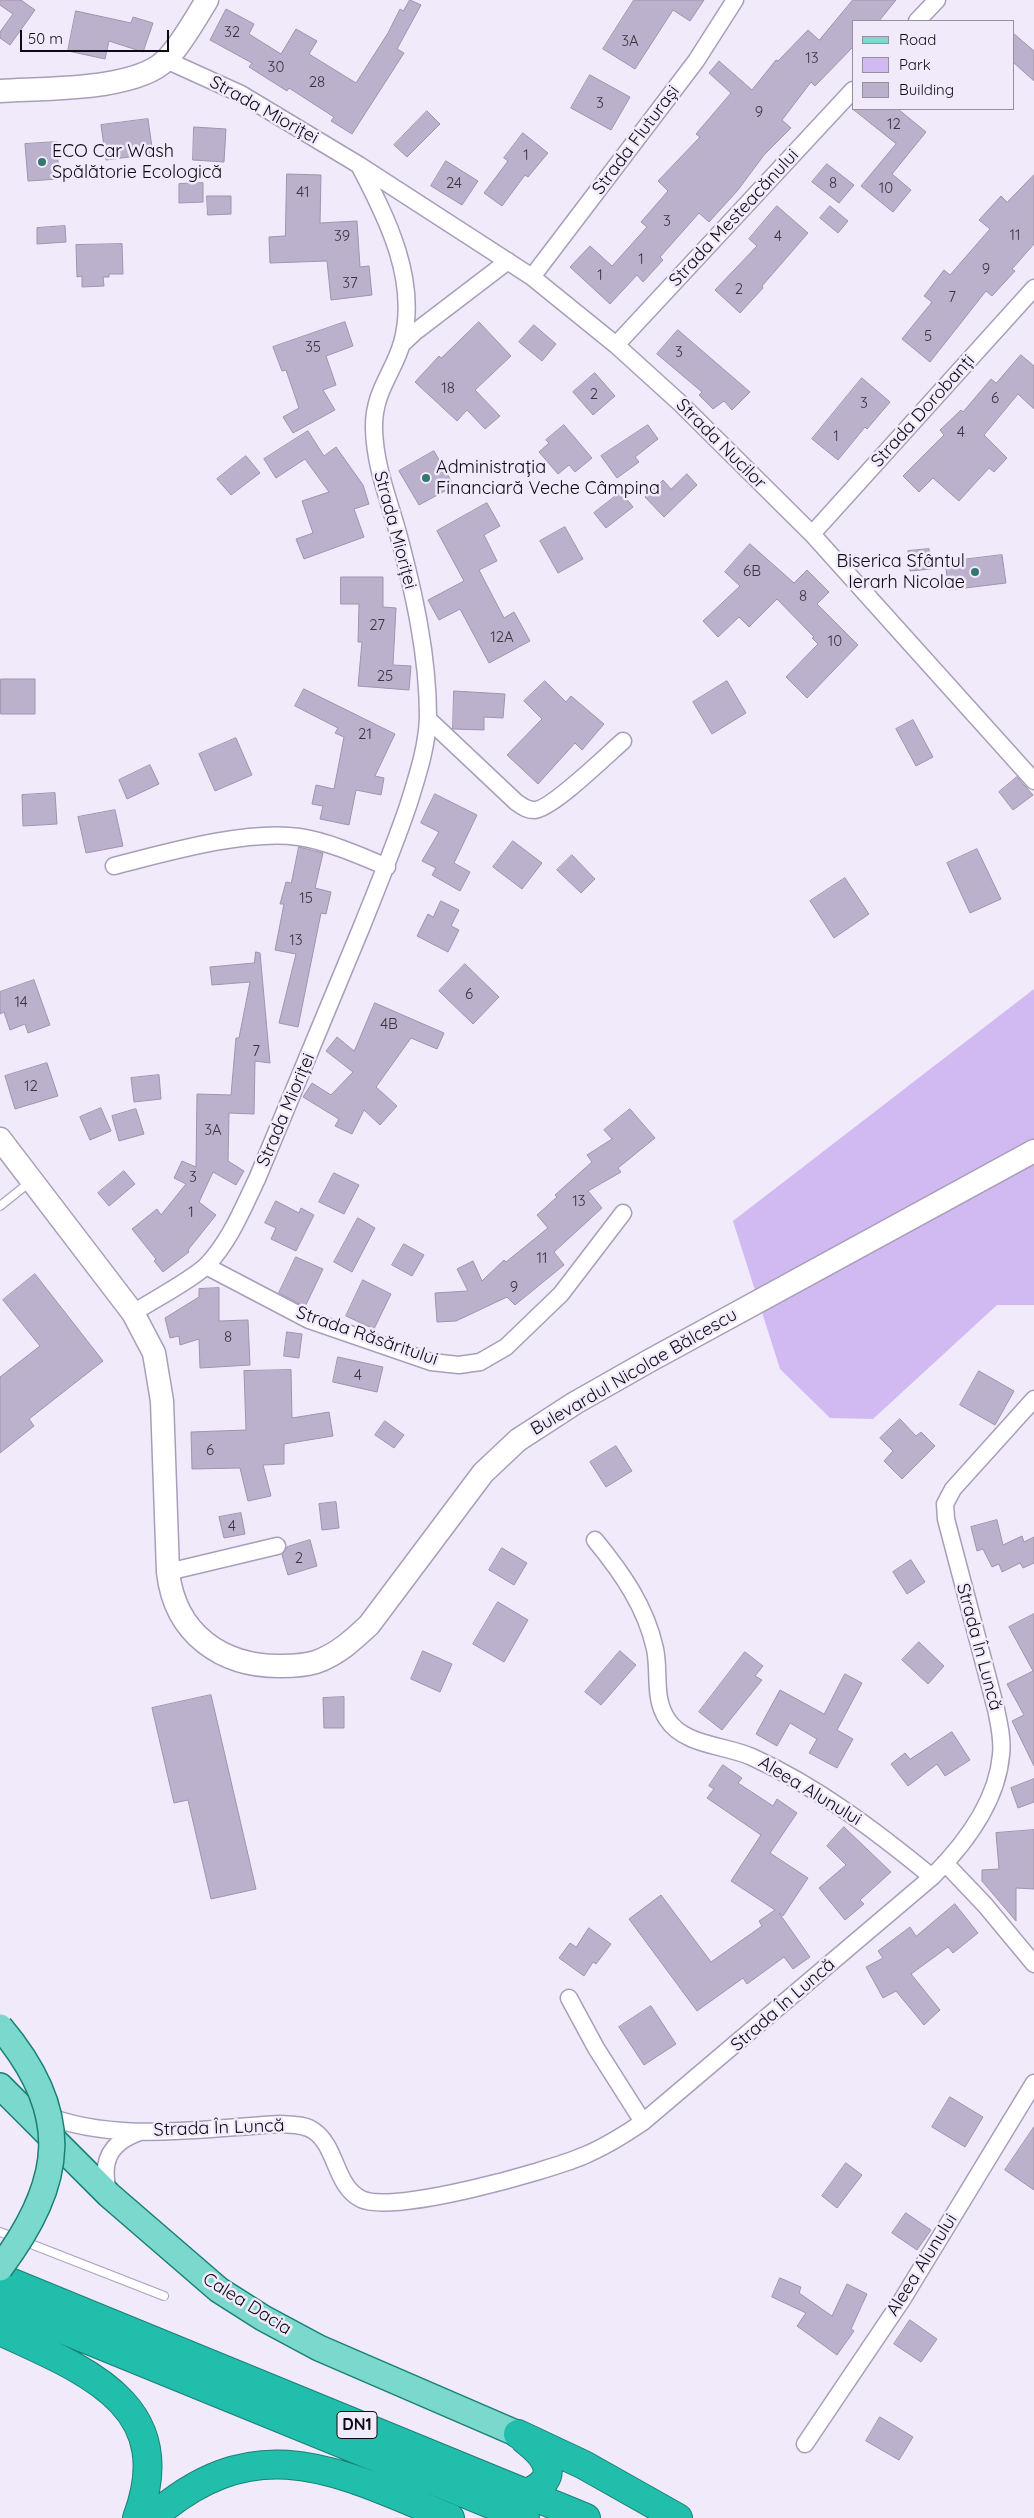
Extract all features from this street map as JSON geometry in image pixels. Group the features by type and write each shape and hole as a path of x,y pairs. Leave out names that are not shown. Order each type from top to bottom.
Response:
{"highway":[{"name":"DN1","path":"0,2278 91,2329 183,2367 526,2506 586,2518"},
{"name":"DN1","path":"0,2304 91,2329"},
{"path":"0,2331 90,2376 112,2391 130,2410 142,2431 148,2457 147,2487 137,2518"},
{"path":"518,2434 542,2456 548,2468 548,2474 542,2485 526,2506"},
{"path":"518,2434 584,2465 678,2518"},
{"path":"152,2518 200,2485 246,2466 271,2463 300,2464 335,2472 450,2518"}],"main road":[{"path":"0,2027 28,2063 40,2085 47,2104 51,2127 51,2150 49,2173 38,2209 0,2268"},
{"name":"Calea Dacia","path":"0,2086 109,2195 172,2252 219,2290 263,2318 319,2348 518,2434"}],"street":[{"path":"0,91 124,81 166,60 208,0"},
{"name":"Strada Fluturași","path":"532,277 696,61 734,0"},
{"path":"918,20 937,0"},
{"name":"Strada Mioriței","path":"166,60 241,94 359,165 532,277"},
{"name":"Strada Mesteacănului","path":"616,345 852,91"},
{"name":"Strada Mioriței","path":"133,1313 206,1266 218,1252 235,1225 257,1179 386,867 425,748 428,718 420,627 398,532 381,482 376,455 374,425 377,402 384,381 401,345 406,305 400,263 380,205 359,165"},
{"name":"Strada Mioriței","path":"401,345 415,332 508,261"},
{"name":"Strada Nucilor","path":"532,277 616,345 680,403 812,534 1034,781"},
{"name":"Strada Dorobanți","path":"812,534 1034,288"},
{"path":"428,718 516,802 526,809 534,810 543,808 552,802 622,741"},
{"path":"114,866 175,851 269,836 300,837 367,858 386,867"},
{"name":"Bulevardul Nicolae Bălcescu","path":"0,1139 133,1313 151,1346 159,1373 162,1401 168,1572 170,1591 176,1608 198,1638 214,1649 253,1664 273,1666 299,1666 330,1656 349,1644 370,1625 483,1474 518,1440 575,1403 649,1361 1034,1151"},
{"name":"Strada Răsăritului","path":"206,1266 309,1320 431,1362 459,1365 480,1362 506,1347 561,1294 623,1213"},
{"name":"Strada În Luncă","path":"17,2104 47,2116 79,2125 112,2130 144,2131 281,2124 301,2126 314,2131 325,2143 349,2189 361,2199 376,2204 422,2198 545,2170 583,2156 616,2140 643,2122 932,1877 945,1864 986,1807 997,1781 1002,1754 996,1709 946,1519 945,1504 953,1489 1034,1399"},
{"name":"Aleea Alunului","path":"595,1540 615,1564 647,1618 656,1651 660,1704 667,1720 680,1733 742,1753 805,1785 862,1821 932,1877"},
{"path":"168,1572 277,1546"},
{"path":"945,1864 985,1905 1034,1964"},
{"path":"569,1998 596,2048 643,2122"},
{"name":"Aleea Alunului","path":"805,2444 902,2300 1034,2083"},
{"name":"Strada În Luncă","path":"109,2195 104,2179 106,2161 114,2146 126,2137 144,2131"}],"lane":[{"path":"0,1206 32,1180"},
{"path":"0,2232 164,2296"}],"green space":[{"path":"1034,989 1034,1305 997,1305 873,1419 830,1418 780,1369 733,1221"}],"building":[{"path":"0,0 21,0 35,10 10,45 0,38 0,32 13,14 0,5"},
{"path":"410,0 421,5 397,49 404,53 352,134 331,121 334,117 289,88 287,91 249,67 252,63 210,40 226,9 254,24 249,34 281,54 296,29 317,41 309,54 356,83 388,33 400,9 403,11"},
{"path":"634,0 704,0 690,21 673,10 635,69 603,49"},
{"path":"853,0 896,0 880,20 852,20 852,48 815,86 811,82 782,120 791,128 764,155 738,190 709,222 699,213 660,257 663,260 643,282 637,275 610,304 570,267 590,246 612,266 647,227 641,222 668,191 658,181 700,137 696,134 731,93 709,73 719,61 752,90 776,60 778,61 808,30 819,40"},
{"path":"76,11 131,23 133,17 153,23 143,52 109,41 105,59 68,51"},
{"path":"1014,34 1034,51 1034,81 1014,63"},
{"path":"590,75 630,97 611,130 571,108"},
{"path":"854,110 899,110 926,132 892,174 911,190 893,212 861,186 896,144"},
{"path":"427,111 440,124 407,157 394,145"},
{"path":"148,119 153,154 106,160 101,125"},
{"path":"194,127 226,129 224,162 193,160"},
{"path":"523,133 548,153 528,177 525,175 502,206 484,193 508,161 504,158"},
{"name":"ECO Car Wash Spălătorie Ecologică","path":"57,142 59,179 28,181 25,144"},
{"path":"446,161 478,181 462,205 431,186"},
{"path":"827,164 854,185 839,203 812,182"},
{"path":"287,174 321,175 320,223 357,221 360,267 369,266 372,295 331,300 327,261 270,263 269,237 285,236"},
{"path":"1034,175 1034,244 1012,269 1015,271 992,296 986,291 930,362 902,339 932,302 924,296 944,270 950,275 990,229 979,220 1001,196 1007,202"},
{"path":"203,183 203,202 179,203 179,184"},
{"path":"207,196 231,196 231,214 208,215"},
{"path":"777,206 808,233 740,313 715,290 757,246 749,239"},
{"path":"830,206 848,221 838,233 820,218"},
{"path":"65,226 66,242 37,244 37,228"},
{"path":"122,244 123,274 109,274 109,277 103,277 104,286 82,287 82,276 77,277 76,245"},
{"path":"345,322 353,346 326,356 336,385 323,390 335,410 293,433 283,417 299,408 286,370 282,371 273,347"},
{"path":"479,322 511,356 475,390 500,416 485,429 467,410 457,421 415,382 439,356 441,358"},
{"path":"534,325 556,344 542,361 519,342"},
{"path":"678,330 750,392 732,410 724,401 713,409 699,395 702,392 657,354"},
{"path":"1021,355 1034,366 1034,409 1018,394 984,435 1007,458 994,472 989,468 959,501 933,478 919,492 903,476 944,435 940,430 961,410 963,412 991,379 996,383"},
{"path":"595,373 615,396 593,415 573,392"},
{"path":"862,378 890,402 867,429 865,427 838,460 812,439"},
{"path":"564,425 592,458 575,472 569,465 558,474 539,452 549,443 546,440"},
{"path":"648,425 658,439 635,457 639,462 617,478 601,456"},
{"path":"308,431 324,456 336,447 363,485 369,504 354,509 364,537 304,559 296,539 313,533 302,501 329,492 305,459 276,478 264,459"},
{"name":"Administrația Financiară Veche Câmpina","path":"434,451 454,486 419,505 399,471"},
{"path":"246,456 260,473 231,495 217,479"},
{"path":"687,474 697,485 664,517 645,497 663,480 671,489"},
{"path":"621,492 633,507 606,528 594,513"},
{"path":"487,503 500,526 484,535 497,561 479,570 504,618 514,612 530,641 489,663 460,609 439,620 428,600 464,581 437,531"},
{"path":"565,527 583,559 558,573 540,541"},
{"path":"750,544 794,583 807,570 829,592 817,604 858,645 807,698 786,677 818,644 812,638 814,637 777,599 749,627 739,617 718,637 703,621 740,586 725,572"},
{"path":"929,549 931,569 910,571 908,551"},
{"name":"Biserica Sfântul Ierarh Nicolae","path":"1002,555 1006,583 949,590 945,562"},
{"path":"341,577 383,577 383,607 396,608 393,665 411,666 409,690 358,686 362,642 358,642 359,604 341,604"},
{"path":"1,679 35,679 35,714 1,714"},
{"path":"545,681 566,702 571,696 604,724 582,750 575,743 538,784 507,755 542,719 524,701"},
{"path":"727,681 746,713 712,734 693,702"},
{"path":"304,689 395,734 375,776 384,778 381,795 356,790 349,825 320,819 323,806 312,804 316,785 334,789 344,737 335,733 338,728 295,706"},
{"path":"454,691 505,694 503,718 484,717 484,730 453,729"},
{"path":"913,720 933,757 916,766 896,729"},
{"path":"236,738 252,775 215,791 199,754"},
{"path":"150,765 159,784 127,799 119,780"},
{"path":"1017,777 1033,795 1013,810 999,792"},
{"path":"55,793 57,824 23,826 22,795"},
{"path":"435,794 477,815 454,863 470,872 460,891 432,875 436,868 422,861 439,832 421,823"},
{"path":"115,810 123,846 86,853 78,817"},
{"path":"513,841 542,863 522,889 493,867"},
{"path":"299,847 323,853 315,888 331,892 326,914 321,913 298,1027 279,1023 296,954 275,950 284,904 280,904 286,882 291,883"},
{"path":"977,849 1001,899 970,913 947,863"},
{"path":"572,855 595,879 581,893 557,870"},
{"path":"845,878 869,914 834,938 810,901"},
{"path":"441,901 459,910 451,926 459,930 448,952 417,936 428,914 433,917"},
{"path":"256,952 260,953 270,1063 255,1061 254,1114 229,1113 228,1161 244,1171 236,1185 213,1172 199,1202 216,1215 188,1250 189,1252 163,1272 154,1261 156,1259 132,1229 157,1209 161,1215 186,1184 174,1178 182,1161 196,1167 197,1094 231,1095 236,1038 239,1038 250,982 212,985 210,967 254,963"},
{"path":"465,964 499,997 473,1024 439,991"},
{"path":"34,980 50,1025 28,1033 25,1024 10,1030 4,1012 0,1014 0,992"},
{"path":"375,1003 444,1033 437,1049 411,1038 376,1087 397,1106 380,1125 364,1110 352,1134 335,1126 339,1119 303,1097 312,1083 331,1095 353,1072 326,1051 337,1037 354,1051"},
{"path":"47,1063 58,1096 15,1109 5,1076"},
{"path":"159,1075 161,1099 134,1102 131,1078"},
{"path":"101,1108 111,1131 90,1140 80,1117"},
{"path":"136,1109 144,1134 119,1141 112,1116"},
{"path":"630,1109 655,1138 618,1168 621,1172 588,1191 602,1208 554,1252 564,1265 515,1305 507,1297 456,1321 437,1322 435,1293 468,1291 457,1269 473,1261 482,1281 504,1260 506,1262 548,1228 537,1215 557,1197 555,1195 592,1162 587,1155 612,1139 604,1130"},
{"path":"124,1171 135,1184 109,1206 98,1193"},
{"path":"334,1173 359,1185 344,1214 319,1202"},
{"path":"276,1201 299,1213 301,1208 314,1215 296,1251 271,1239 276,1228 265,1223"},
{"path":"358,1218 375,1228 352,1272 334,1262"},
{"path":"404,1244 424,1255 412,1276 392,1265"},
{"path":"296,1257 323,1269 305,1307 279,1293"},
{"path":"35,1274 103,1361 29,1419 34,1426 0,1453 0,1377 40,1346 3,1300"},
{"path":"363,1280 391,1294 374,1329 346,1316"},
{"path":"219,1288 219,1321 248,1320 250,1365 200,1368 199,1339 180,1345 179,1336 170,1338 165,1318 199,1297 199,1289"},
{"path":"287,1332 302,1334 299,1358 284,1356"},
{"path":"338,1357 383,1367 377,1392 333,1382"},
{"path":"291,1370 292,1418 329,1412 333,1436 284,1444 284,1464 263,1465 271,1496 248,1501 240,1468 192,1469 191,1432 246,1430 244,1371"},
{"path":"979,1371 1014,1391 995,1425 960,1405"},
{"path":"900,1419 916,1436 921,1432 935,1446 902,1479 884,1461 893,1451 880,1438"},
{"path":"385,1421 404,1435 394,1448 375,1435"},
{"path":"616,1446 632,1471 606,1487 590,1462"},
{"path":"336,1502 339,1528 322,1530 319,1504"},
{"path":"241,1513 245,1534 224,1538 219,1517"},
{"path":"997,1520 1003,1545 1022,1536 1024,1542 1034,1537 1034,1563 1023,1568 1020,1563 1002,1572 999,1564 992,1567 983,1549 977,1551 971,1527"},
{"path":"310,1540 317,1566 288,1575 282,1555 287,1547"},
{"path":"502,1548 527,1563 514,1585 489,1570"},
{"path":"911,1560 925,1582 907,1594 893,1572"},
{"path":"498,1602 528,1620 504,1662 473,1644"},
{"path":"1034,1614 1034,1766 1012,1721 1024,1715 1007,1684 1033,1671 1009,1627"},
{"path":"919,1642 944,1666 928,1684 902,1660"},
{"path":"423,1651 452,1664 440,1692 411,1679"},
{"path":"620,1651 636,1665 601,1705 585,1692"},
{"path":"745,1652 763,1666 755,1676 762,1680 722,1730 699,1712"},
{"path":"845,1674 862,1683 837,1730 853,1739 837,1768 809,1753 817,1739 790,1723 777,1746 756,1734 780,1690 824,1714"},
{"path":"211,1695 256,1889 211,1899 188,1800 174,1803 152,1708"},
{"path":"344,1697 344,1728 324,1728 323,1698"},
{"path":"952,1732 970,1760 945,1776 937,1764 908,1786 891,1764 905,1753 910,1759"},
{"path":"723,1765 742,1778 738,1783 773,1806 777,1799 797,1813 770,1853 808,1878 783,1916 779,1913 810,1957 793,1969 784,1957 747,1984 743,1978 697,2011 629,1919 661,1895 711,1962 762,1926 759,1921 775,1910 731,1881 761,1835 707,1798 714,1789 709,1786"},
{"path":"1034,1779 1034,1802 1018,1808 1011,1788"},
{"path":"844,1827 891,1872 860,1900 864,1904 845,1920 819,1888 846,1865 827,1846"},
{"path":"1034,1830 1034,1889 1016,1888 1016,1921 982,1881 982,1870 999,1869 996,1833"},
{"path":"955,1904 978,1933 953,1953 948,1947 911,1974 940,2010 924,2025 896,1991 883,1998 866,1967 883,1958 878,1951 910,1927 916,1936"},
{"path":"589,1928 611,1944 596,1964 593,1962 584,1976 559,1958 570,1943 576,1947"},
{"path":"651,2006 676,2044 644,2065 619,2027"},
{"path":"950,2097 983,2117 965,2147 932,2127"},
{"path":"1034,2127 1034,2190 1005,2170"},
{"path":"846,2163 862,2175 837,2208 822,2196"},
{"path":"906,2213 931,2230 917,2250 892,2233"},
{"path":"780,2278 801,2287 799,2293 832,2316 847,2284 867,2294 851,2329 854,2331 837,2355 797,2326 806,2313 772,2297"},
{"path":"910,2320 937,2339 921,2362 894,2344"},
{"path":"880,2417 913,2437 899,2460 866,2441"}],"place":[{"name":"ECO Car Wash Spălătorie Ecologică","path":"42,162"},
{"name":"Administrația Financiară Veche Câmpina","path":"426,478"},
{"name":"Biserica Sfântul Ierarh Nicolae","path":"975,572"}]}
